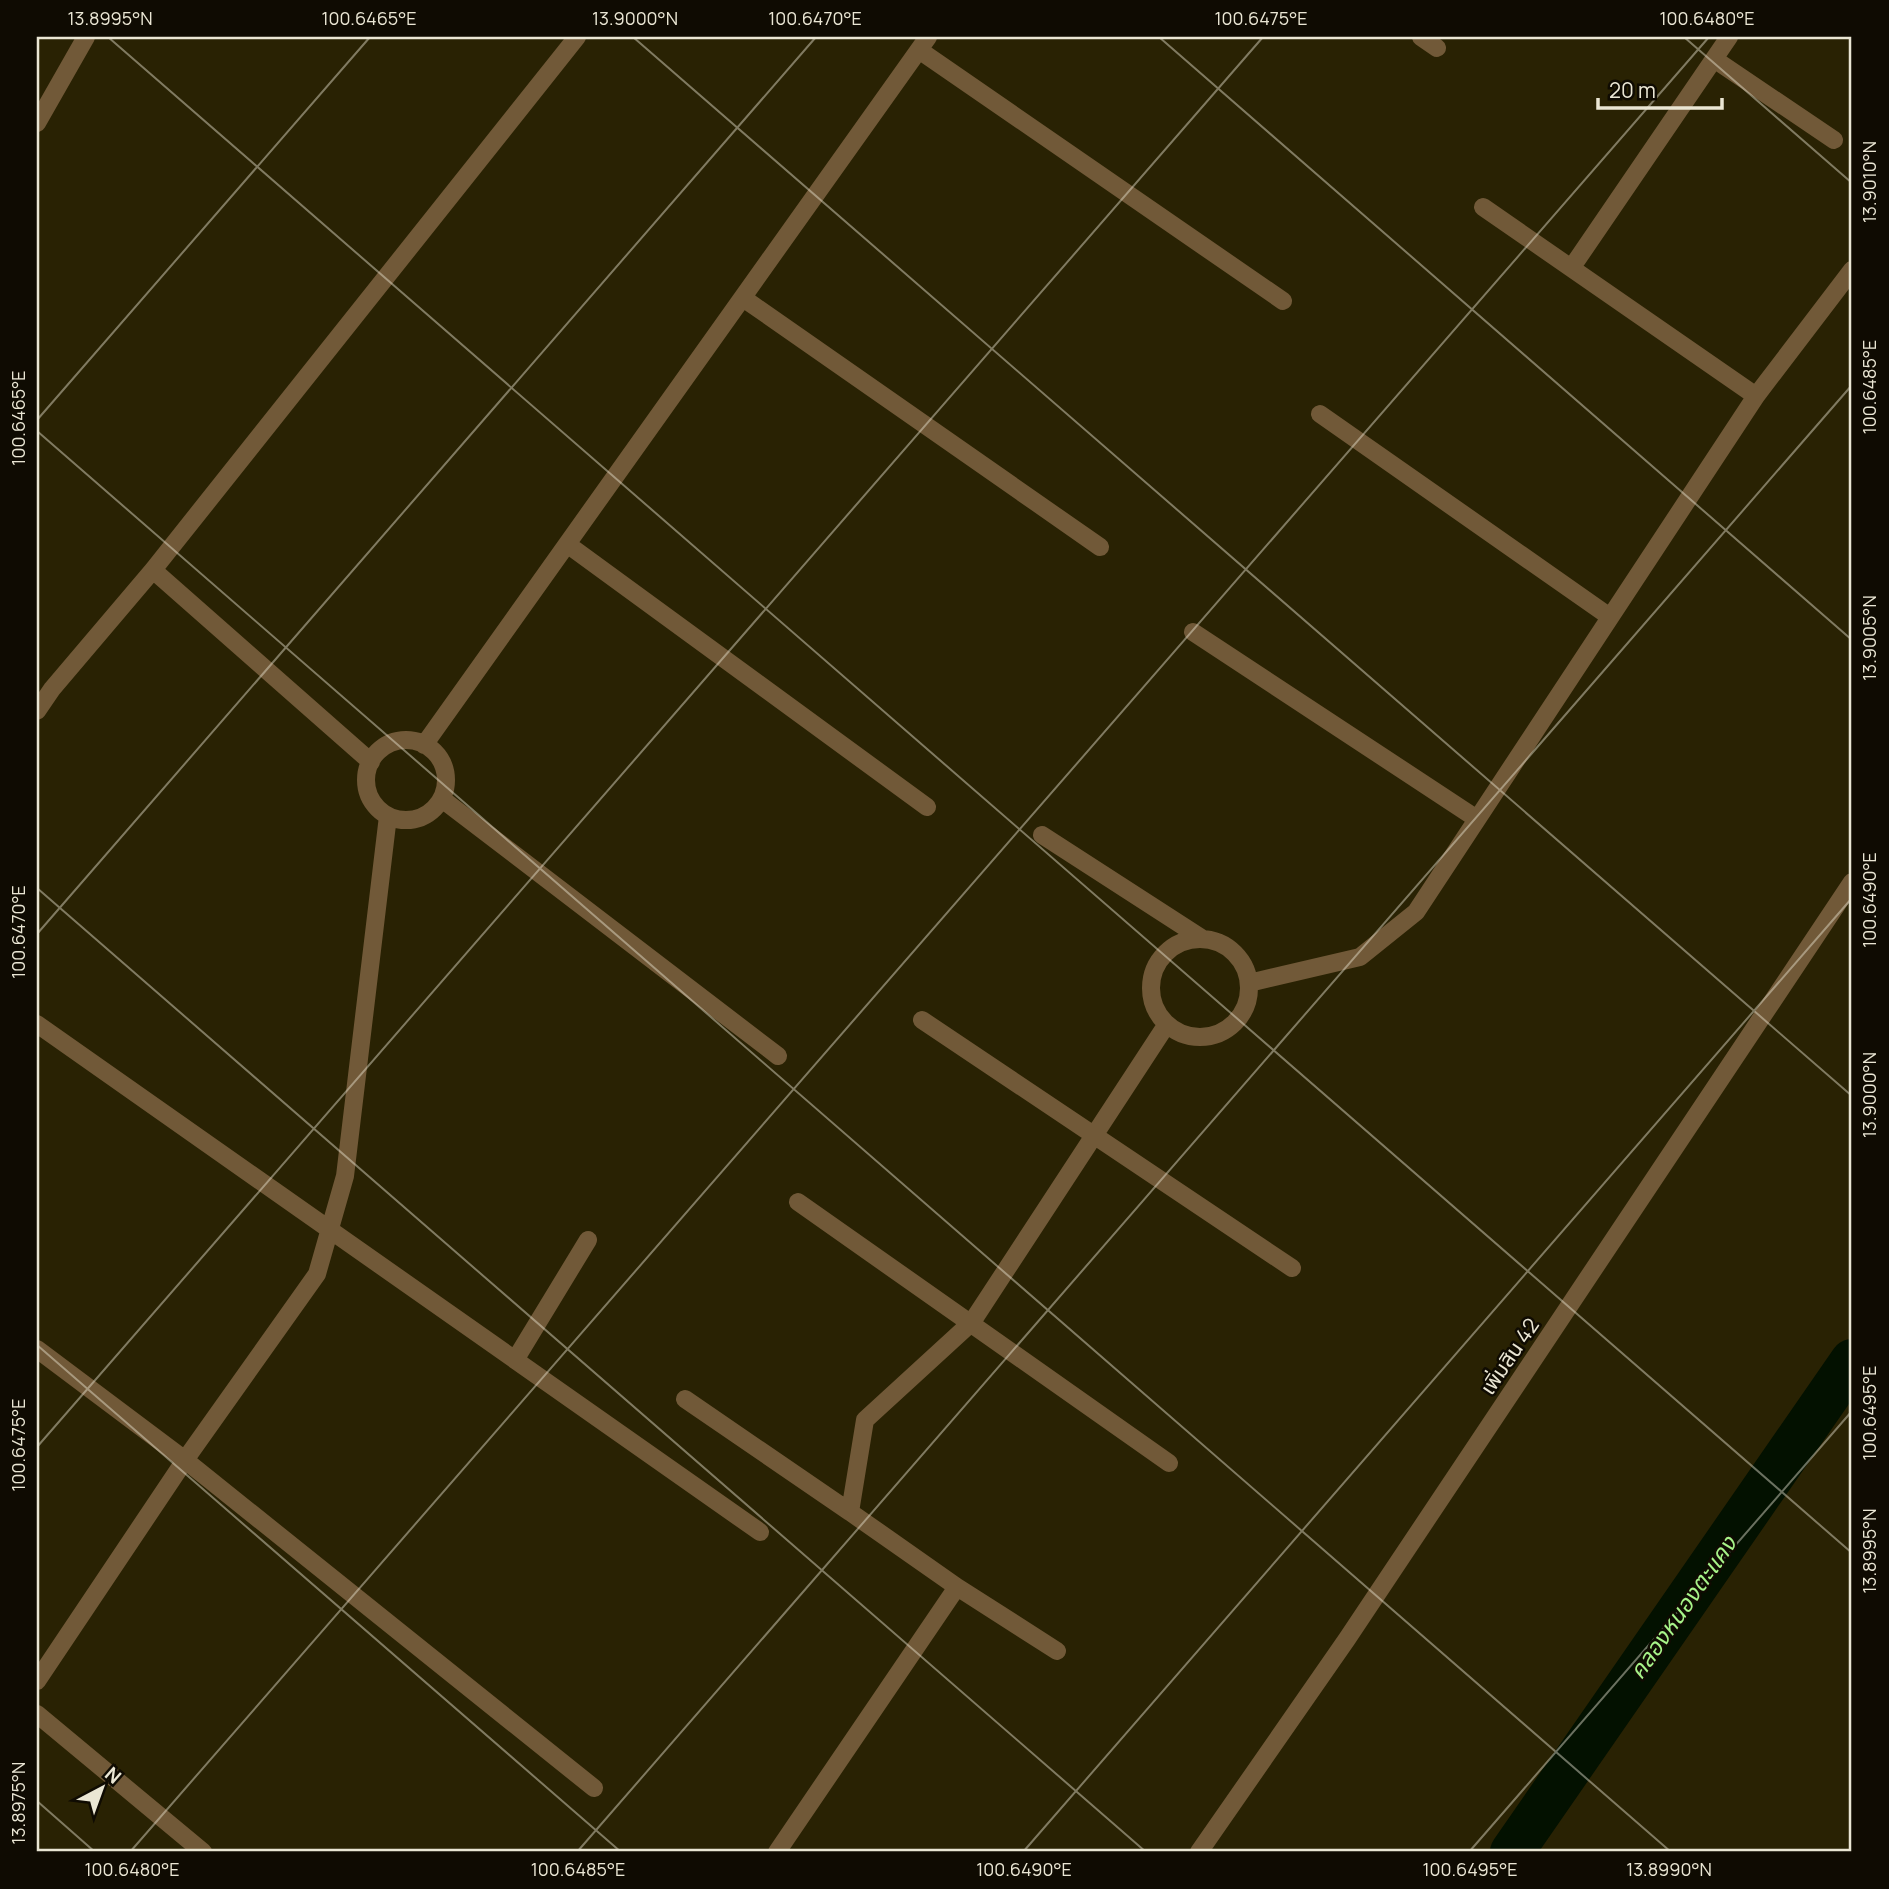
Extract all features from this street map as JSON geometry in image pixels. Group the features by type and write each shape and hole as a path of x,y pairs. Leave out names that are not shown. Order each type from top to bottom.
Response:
{"street":[{"path":"37,123 86,37"},
{"path":"37,711 577,37"},
{"path":"1421,37 1437,48"},
{"path":"1572,267 1729,37"},
{"path":"424,744 924,43 1283,301"},
{"path":"1714,59 1834,140"},
{"path":"1483,207 1756,397"},
{"path":"1249,983 1360,957 1416,912 1756,397 1852,270"},
{"path":"743,298 1100,547"},
{"path":"1320,414 1610,617"},
{"path":"567,544 927,807"},
{"path":"152,570 371,762"},
{"path":"1193,632 1477,820"},
{"path":"409,740 424,744 437,755 444,768 446,784 442,799 432,811 419,818 403,820 388,816 376,806 368,793 366,777 371,762 380,750 394,742 409,740"},
{"path":"442,799 778,1056"},
{"path":"37,1681 185,1461 317,1274 345,1176 388,816"},
{"path":"1042,835 1203,939 1220,943 1234,953 1244,967 1249,983 1248,1000 1241,1016 1230,1028 1214,1035 1198,1037 1181,1033 1167,1024 1156,1010 1152,993 1153,976 1160,961 1171,948 1186,941 1203,939"},
{"name":"เพิ่มสิน 42","path":"1199,1852 1355,1628 1852,882"},
{"path":"922,1020 1292,1268"},
{"path":"37,1024 760,1532"},
{"path":"850,1512 865,1420 972,1322 1167,1024"},
{"path":"798,1202 1169,1463"},
{"path":"516,1360 588,1240"},
{"path":"37,1349 185,1461 594,1788"},
{"path":"685,1399 957,1587 1057,1651"},
{"path":"777,1852 957,1587"},
{"path":"37,1714 203,1852"}],"waterway":[{"name":"คลองหนองตะแคง","path":"1512,1852 1852,1361"}]}
